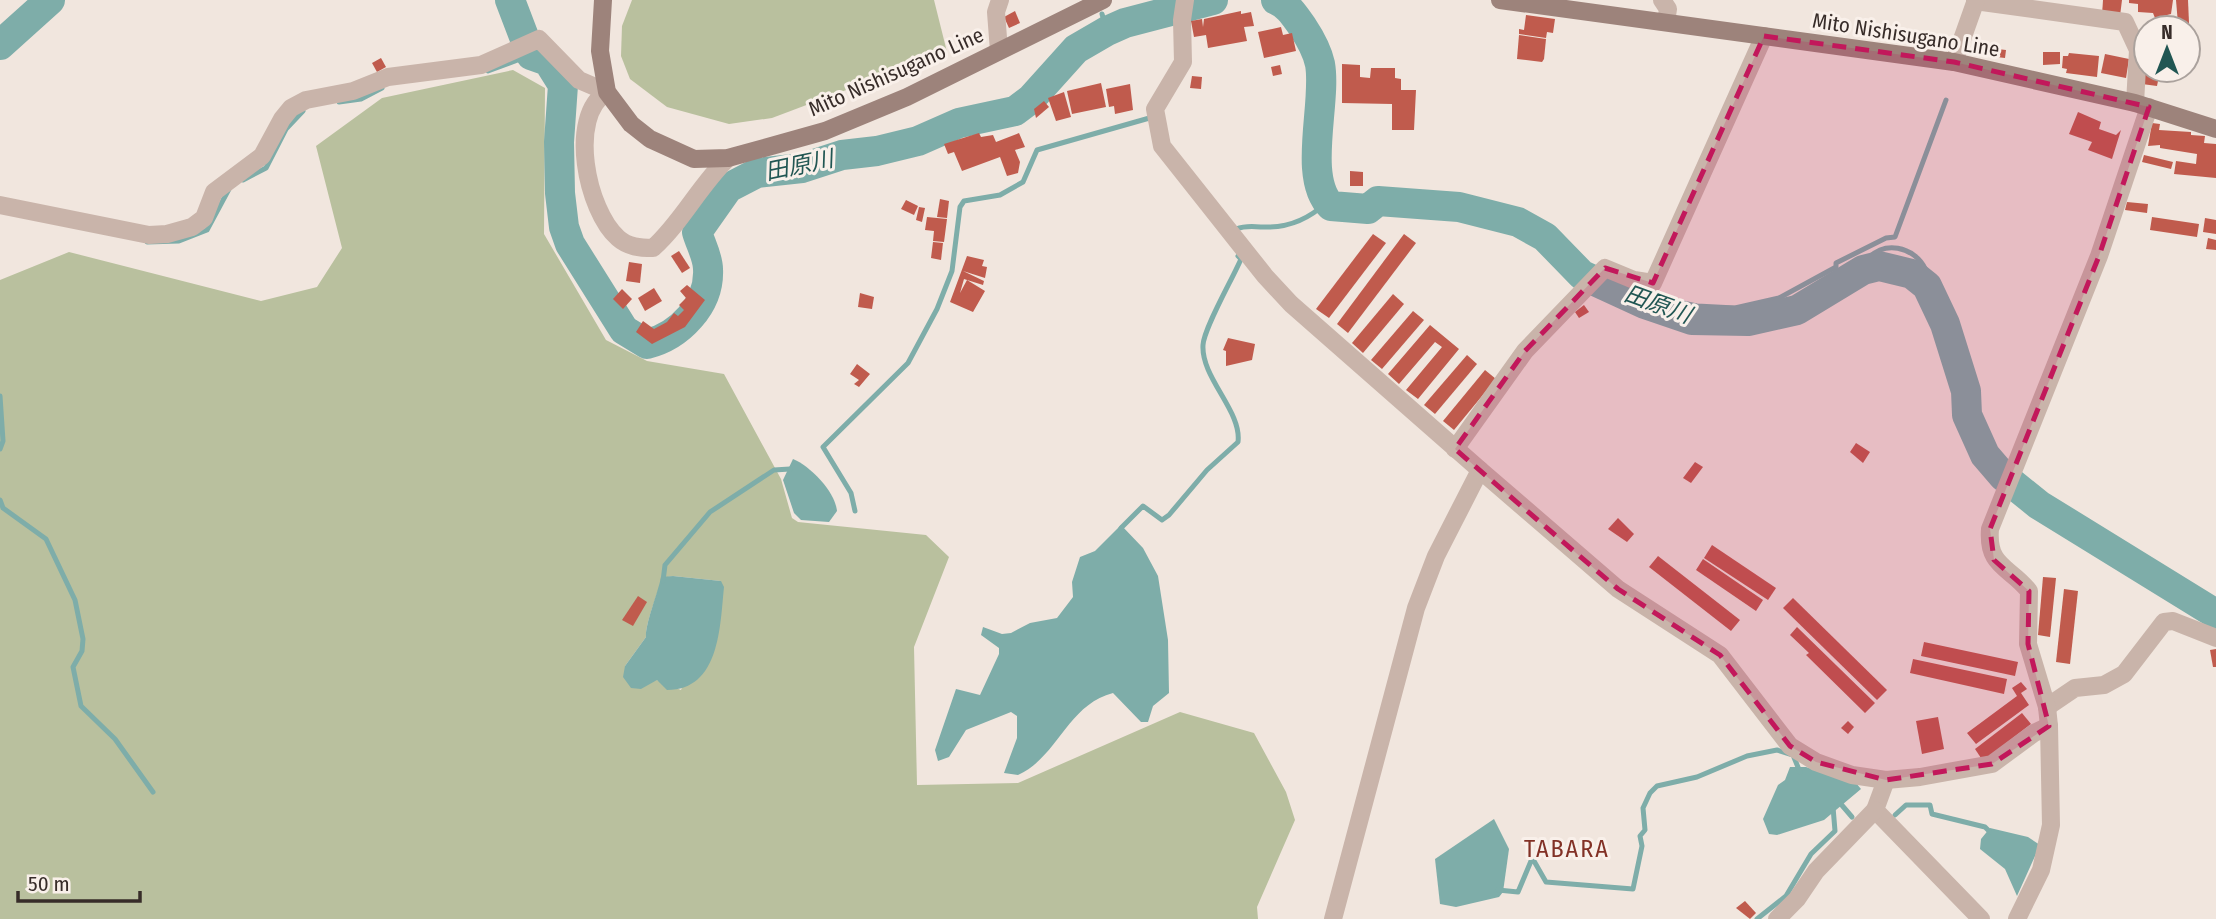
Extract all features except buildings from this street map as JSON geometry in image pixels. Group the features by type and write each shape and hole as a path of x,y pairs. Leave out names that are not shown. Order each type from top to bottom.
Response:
{"main road":[{"name":"Mito Nishisugano Line","path":"603,0 600,51 607,92 631,124 650,139 694,159 728,158 825,131 907,97 1103,0"},
{"name":"Mito Nishisugano Line","path":"1500,0 1954,62 2142,105 2216,129"}],"street":[{"path":"999,51 996,12 1000,0"},
{"path":"1185,0 1182,20 1183,62 1154,109 1162,146 1265,276 1291,304 1618,589 1720,654 1790,746 1816,762 1852,775 1885,780 1992,764 2034,733 2049,726"},
{"path":"1662,0 1668,9 1666,22"},
{"path":"1954,62 1975,1 2125,22 2138,50 2142,105 2099,256 1990,529 1989,544 1994,560 2029,591 2028,644 2047,707 2049,726 2051,825 2041,870 2017,919"},
{"path":"1455,449 1525,351 1605,268 1634,280 1653,283 1764,36"},
{"path":"0,205 149,234 167,234 192,227 204,218 214,192 262,156 291,108 306,100 353,91 388,78 481,65 540,40 579,80 607,92"},
{"path":"607,92 594,99 586,120 584,142 589,185 601,214 616,236 625,243 637,248 653,248 674,230 707,179 728,158"},
{"path":"1333,919 1416,608 1436,556 1480,470"},
{"path":"2047,707 2076,688 2104,685 2124,674 2164,622 2173,621 2216,638"},
{"path":"1777,919 1797,899 1816,871 1875,810 1885,780"},
{"path":"1875,810 1980,919"}],"highlighted area":[{"path":"1764,36 1954,62 2149,107 2099,256 1990,529 1994,560 2029,591 2028,644 2049,726 1992,764 1886,780 1816,762 1790,746 1720,655 1618,589 1455,449 1525,351 1605,268 1653,283"}],"green space":[{"path":"632,0 934,0 947,52 772,118 729,124 667,107 630,79 621,56 622,26"},
{"path":"513,70 545,88 544,234 606,340 647,361 724,374 781,479 792,518 798,522 926,535 949,557 914,647 917,785 1018,783 1180,712 1254,733 1286,792 1295,820 1257,907 1258,919 0,919 0,280 69,252 261,301 317,287 342,248 316,146 382,98","holes":["673,576 721,581 681,690 657,680 650,681 625,666 646,637 662,578"]}],"water":[{"path":"793,459 814,473 832,495 837,511 829,522 801,520 794,513 783,480"},
{"path":"1121,525 1143,548 1158,576 1168,640 1169,693 1153,706 1148,722 1141,722 1113,693 1084,708 1043,756 1032,767 1018,775 1004,773 1017,738 1017,716 1011,712 966,730 949,757 938,761 935,750 956,689 980,695 999,654 999,648 981,635 983,627 1002,634 1011,633 1030,623 1057,618 1073,597 1072,582 1080,557 1095,551"},
{"path":"661,577 721,581 724,587 723,603 714,653 698,679 685,687 667,690 657,680 641,689 631,688 623,677 625,666 646,637"},
{"path":"1790,767 1806,767 1856,783 1861,789 1824,820 1777,835 1769,834 1763,819 1778,785 1785,780"},
{"path":"1494,819 1509,849 1503,892 1499,897 1456,907 1440,904 1435,859"},
{"path":"1990,828 2028,837 2040,845 2017,896 2005,869 1980,849 1981,839"}],"waterway":[{"name":"田原川","path":"0,45 50,0"},
{"name":"田原川","path":"510,0 531,55 548,61 563,85 559,142 560,193 564,227 570,244 624,330 647,344 681,326 704,295 708,269 697,232 728,188 757,173 802,168 842,155 877,151 918,141 959,123 1015,111 1031,99 1076,49 1107,31 1125,23 1213,0"},
{"name":"田原川","path":"1276,0 1296,18 1319,59 1321,99 1317,139 1318,177 1322,193 1331,206 1368,209 1378,201 1459,207 1518,222 1545,237 1582,275 1645,304 1692,320 1748,321 1797,310 1863,270 1879,266 1912,274 1927,286 1945,324 1966,391 1967,415 1985,455 2003,476 2039,505 2216,614"},
{"path":"1188,23 1199,3"},
{"path":"1102,14 1107,31"},
{"path":"488,71 531,55"},
{"path":"339,102 361,99 382,88"},
{"path":"1545,237 1564,247 1612,288 1697,306 1735,308 1779,298 1836,267 1836,263 1886,238 1895,237 1946,100"},
{"path":"243,180 266,168 286,129 303,111"},
{"path":"855,511 851,493 823,447 908,363 937,309 952,271 960,207 964,201 1000,195 1023,182 1037,150 1153,117"},
{"path":"147,242 179,241 207,230 229,189"},
{"path":"1236,229 1290,224 1313,213 1327,202"},
{"path":"1852,276 1876,252 1898,248 1914,255 1920,261 1925,269 1927,286"},
{"path":"1121,528 1143,506 1162,520 1169,515 1207,470 1238,442 1234,418 1208,370 1203,345 1213,315 1241,259 1238,256"},
{"path":"0,396 3,441 0,449"},
{"path":"663,581 665,565 710,512 774,470 790,469"},
{"path":"0,500 3,508 46,539 75,600 83,639 82,651 73,667 81,706 115,739 153,792"},
{"path":"1498,890 1518,892 1531,861 1534,861 1546,882 1633,889 1642,846 1640,836 1645,830 1643,808 1650,793 1657,786 1697,777 1747,756 1777,750 1793,755 1800,772"},
{"path":"1840,803 1852,817"},
{"path":"1895,815 1906,805 1930,805 1932,814 1985,827 1990,832"},
{"path":"1757,919 1786,896 1811,854 1835,831 1833,807"}],"district":[{"name":"TABARA","path":"1567,849"}]}
